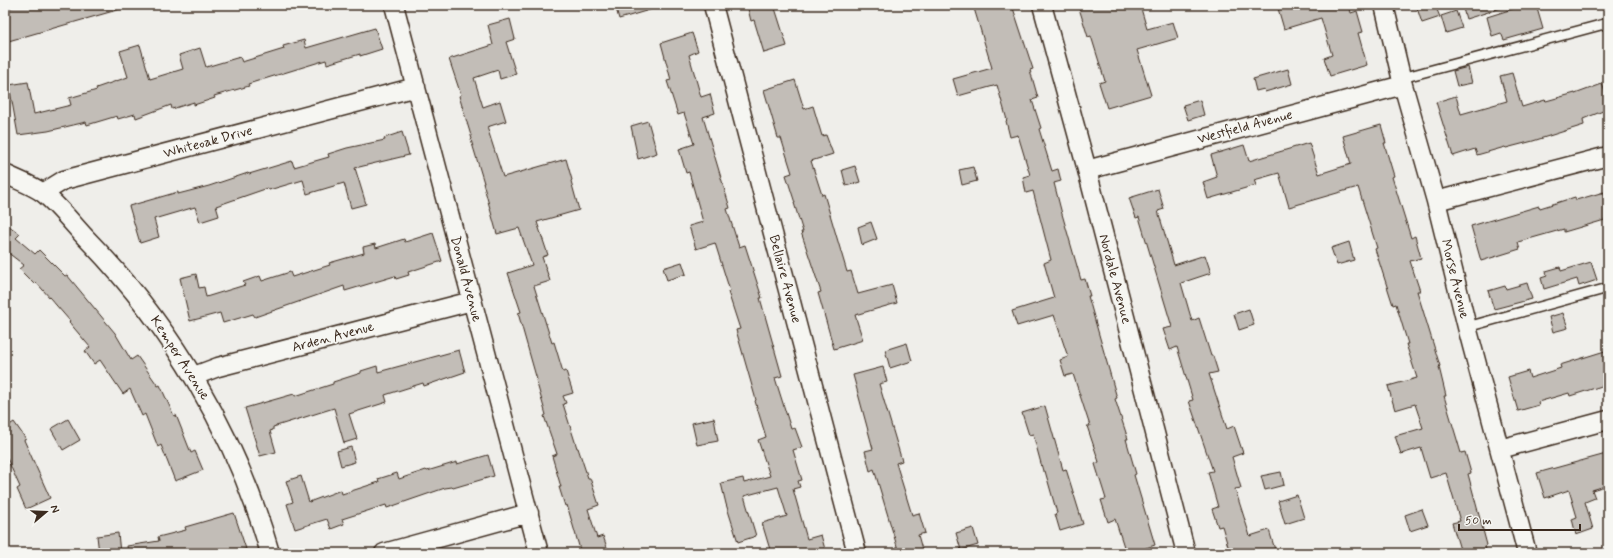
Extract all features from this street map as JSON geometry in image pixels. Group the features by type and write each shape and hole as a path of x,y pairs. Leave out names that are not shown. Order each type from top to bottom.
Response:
{"street":[{"name":"Donald Avenue","path":"394,5 539,553"},
{"name":"Bellaire Avenue","path":"713,5 857,553"},
{"name":"Nordale Avenue","path":"1042,5 1186,553"},
{"name":"Morse Avenue","path":"1384,5 1402,82 1436,202 1467,327 1527,553"},
{"name":"Westfield Avenue","path":"1086,170 1402,82"},
{"name":"Whiteoak Drive","path":"42,193 64,180 416,87"},
{"path":"1436,202 1608,156"},
{"path":"5,174 42,193"},
{"name":"Kemper Avenue","path":"42,193 115,268 170,339 194,376 217,418 241,468 260,519 270,553"},
{"name":"Arden Avenue","path":"194,376 226,365 472,301"},
{"path":"1500,449 1608,420"},
{"path":"384,553 529,513"}],"lane":[{"path":"1402,82 1608,23"},
{"path":"1467,327 1608,288"}],"building":[{"path":"19,5 124,5 124,8 5,42 5,9"},
{"path":"615,5 655,5 656,8 619,19"},
{"path":"747,5 774,5 787,46 764,53 754,20 751,21"},
{"path":"973,5 1012,5 1033,69 1030,70 1038,98 1032,100 1041,128 1039,129 1052,171 1058,169 1061,181 1054,183 1081,280 1085,279 1090,296 1088,296 1117,398 1115,399 1128,439 1126,439 1136,474 1134,475 1155,545 1131,553 1126,553 1115,519 1108,522 1101,500 1106,499 1095,464 1099,462 1087,426 1090,426 1073,374 1065,376 1060,360 1068,357 1054,315 1017,326 1012,311 1054,298 1044,263 1051,260 1033,191 1026,193 1023,177 1030,175 1018,135 1010,137 1007,120 997,85 958,96 953,79 992,68"},
{"path":"1078,5 1140,5 1147,29 1173,22 1178,38 1137,50 1151,95 1107,108 1099,83 1105,81 1091,36 1088,37"},
{"path":"1277,5 1352,5 1352,8 1350,9 1351,13 1357,11 1363,32 1358,33 1367,65 1330,76 1324,58 1332,55 1321,18 1284,29"},
{"path":"1416,5 1435,5 1440,17 1422,23"},
{"path":"1462,5 1501,5 1501,8 1466,19"},
{"path":"1525,5 1536,5 1543,29 1504,40 1501,33 1492,36 1487,17"},
{"path":"1456,11 1462,28 1446,33 1441,16"},
{"path":"510,19 515,39 506,42 516,74 500,79 498,70 474,78 483,107 500,101 506,121 487,127 503,177 566,159 572,180 571,181 579,210 537,222 548,255 542,257 550,281 534,286 552,343 554,342 563,372 566,371 573,393 563,396 566,403 563,404 577,448 588,478 590,478 599,505 588,509 597,538 603,536 609,553 581,553 567,505 565,506 552,456 557,454 544,416 546,415 518,313 521,312 508,273 532,265 519,228 497,234 459,96 461,95 449,59 493,45 488,25"},
{"path":"375,28 382,49 360,56 360,54 327,64 326,60 248,84 249,86 214,96 215,98 194,105 194,102 172,109 171,105 136,118 135,114 118,119 117,116 87,125 86,122 48,131 18,135 9,85 28,82 34,114 71,105 69,98 97,90 96,88 128,77 120,51 140,45 150,79 183,69 179,55 200,48 206,67 240,57 242,62 284,49 283,46 304,40 306,48"},
{"path":"692,33 698,51 689,55 701,97 710,94 715,113 703,117 730,208 727,209 739,247 745,245 762,298 760,298 782,376 775,378 791,429 795,428 802,447 793,450 802,480 798,481 800,487 793,489 807,539 821,535 826,553 771,553 762,523 787,516 778,487 744,496 756,536 738,542 726,504 721,483 743,478 744,483 770,476 758,440 766,437 736,330 740,329 715,243 696,249 689,226 703,222 689,172 686,173 679,149 694,144 684,113 678,115 667,81 671,80 661,43"},
{"path":"1468,67 1472,83 1457,86 1453,71"},
{"path":"1288,69 1292,84 1265,92 1264,89 1256,91 1253,79"},
{"path":"1512,73 1522,107 1545,100 1575,94 1602,84 1608,99 1608,109 1583,119 1584,125 1533,141 1477,155 1475,149 1453,156 1436,102 1456,96 1461,114 1507,101 1500,76"},
{"path":"795,80 804,109 813,106 822,136 826,135 833,154 811,161 822,195 824,194 847,272 851,271 858,294 892,285 897,303 855,315 863,340 834,349 818,293 821,292 801,232 803,232 786,175 792,173 781,138 778,138 764,90"},
{"path":"1200,100 1204,115 1188,120 1183,105"},
{"path":"648,121 657,153 638,159 631,126"},
{"path":"1381,125 1386,143 1384,143 1394,176 1392,177 1411,238 1415,236 1421,258 1410,261 1420,291 1417,291 1440,366 1446,396 1444,396 1461,453 1465,452 1471,473 1468,474 1487,545 1485,546 1487,553 1461,553 1452,523 1460,521 1446,473 1430,478 1421,448 1401,454 1395,436 1423,428 1415,404 1395,410 1388,386 1417,378 1406,344 1408,344 1396,304 1393,305 1375,249 1377,248 1358,187 1289,207 1279,173 1254,180 1256,185 1208,199 1203,182 1217,177 1211,155 1244,145 1249,161 1309,143 1319,174 1351,164 1343,136"},
{"path":"402,132 409,155 355,168 366,204 351,208 344,183 307,194 303,180 269,190 268,188 216,206 219,216 200,222 195,207 154,219 159,237 140,243 129,206 178,192 178,194 209,186 292,161 294,167 329,157 328,154 347,148 385,140 384,138"},
{"path":"855,166 860,182 846,186 842,170"},
{"path":"973,167 977,181 962,185 959,170"},
{"path":"1158,189 1164,209 1158,211 1174,265 1205,255 1211,273 1181,283 1192,321 1199,318 1211,356 1213,356 1218,372 1209,374 1227,429 1234,426 1243,453 1232,457 1241,488 1235,489 1250,536 1269,530 1276,553 1230,553 1222,526 1218,527 1212,509 1218,507 1208,472 1213,471 1189,401 1193,400 1177,347 1170,350 1163,329 1172,327 1139,217 1136,218 1129,198"},
{"path":"1604,192 1608,204 1608,219 1564,232 1564,229 1518,242 1520,249 1481,261 1471,226 1539,206 1540,208 1575,197 1576,200"},
{"path":"871,222 877,239 862,245 858,227"},
{"path":"5,223 20,234 16,238 35,254 39,250 65,276 67,275 115,333 131,360 137,356 158,386 160,385 174,416 176,415 191,453 195,451 203,470 175,481 161,445 158,447 145,414 142,416 130,389 123,394 100,360 94,364 85,351 90,347 69,322 70,321 36,282 34,284 19,269 24,265 7,252 5,254"},
{"path":"433,233 442,261 408,272 409,275 396,279 395,276 345,291 344,286 255,317 253,314 223,323 220,313 190,321 180,278 196,274 199,288 204,287 206,297 245,285 243,282 260,276 262,281 290,272 292,277 330,265 329,263 364,253 363,247 375,244 376,248 404,239 405,242"},
{"path":"1349,242 1354,260 1337,265 1331,248"},
{"path":"682,262 686,274 667,280 663,268"},
{"path":"1591,262 1597,280 1579,286 1577,279 1544,289 1541,278 1547,276 1546,271 1560,267 1561,271"},
{"path":"1527,283 1532,299 1494,309 1488,291 1505,286 1506,289"},
{"path":"1249,309 1254,325 1239,330 1234,314"},
{"path":"1563,313 1568,328 1553,332 1549,317"},
{"path":"907,343 912,361 890,368 885,350"},
{"path":"459,350 465,372 424,386 423,383 385,395 387,402 349,414 357,439 344,443 334,408 273,427 273,430 270,431 276,452 260,456 245,408 294,394 295,396 333,384 333,382 377,366 378,372"},
{"path":"1608,350 1608,384 1570,396 1569,393 1538,402 1539,405 1518,411 1508,377 1528,371 1530,378 1561,368 1560,365"},
{"path":"883,367 887,382 879,384 902,461 896,463 912,515 919,513 925,533 918,535 923,553 899,553 874,469 870,471 865,451 873,449 853,375"},
{"path":"1045,406 1063,470 1066,469 1083,524 1060,531 1055,514 1057,513 1045,471 1043,471 1033,434 1029,435 1022,413"},
{"path":"714,418 718,441 697,445 692,423"},
{"path":"68,419 80,440 63,450 51,429"},
{"path":"14,422 26,439 24,440 50,498 26,509 17,489 20,487 5,454 5,428"},
{"path":"351,447 355,462 341,466 337,451"},
{"path":"1606,454 1608,461 1608,485 1592,490 1595,498 1585,502 1593,529 1576,535 1572,519 1577,517 1569,490 1545,498 1537,473"},
{"path":"488,455 494,476 453,488 445,488 387,508 386,505 342,519 344,524 331,529 327,519 295,529 287,504 293,502 286,481 301,476 309,502 341,490 342,494 379,482 378,479 397,473 399,479 426,470 427,471 457,462 457,464"},
{"path":"1281,472 1284,485 1265,490 1261,476"},
{"path":"1297,495 1304,518 1285,524 1278,501"},
{"path":"1422,509 1428,525 1410,531 1405,515"},
{"path":"234,513 246,549 234,553 128,553 127,546 159,541 158,537 186,530 185,527"},
{"path":"973,528 978,545 961,550 956,533"},
{"path":"118,533 120,553 99,553 97,536"}]}
